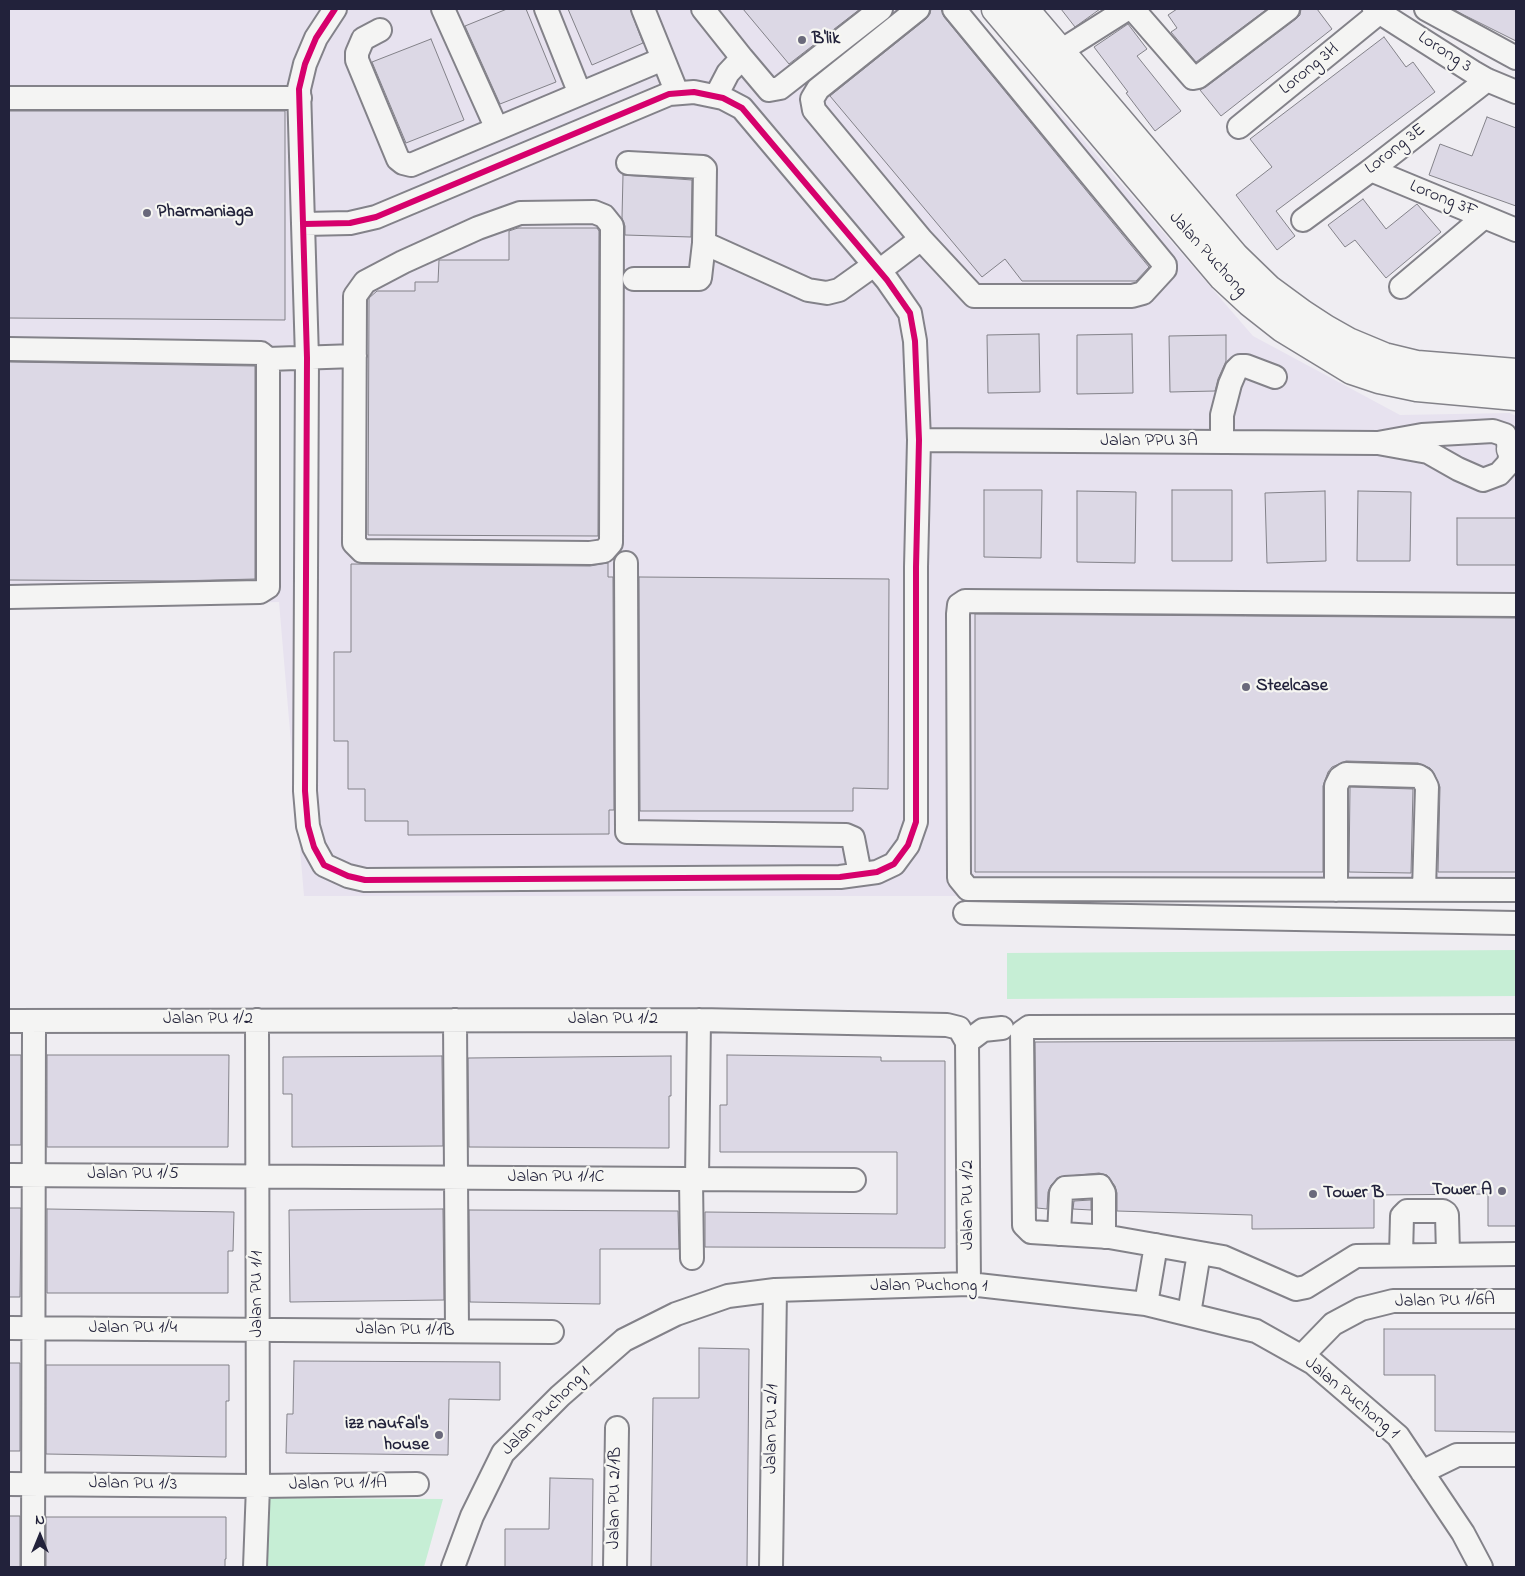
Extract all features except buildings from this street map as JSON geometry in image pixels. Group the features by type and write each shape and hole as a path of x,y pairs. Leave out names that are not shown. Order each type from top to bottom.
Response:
{"main road":[{"name":"Jalan Puchong","path":"996,9 1223,277 1250,302 1283,328 1352,370 1379,379 1417,387 1516,396"},
{"name":"Jalan Puchong","path":"1024,9 1235,257 1268,289 1332,333 1384,357 1417,366 1516,373"}],"street":[{"path":"443,9 497,129"},
{"path":"546,9 580,94"},
{"path":"643,9 677,94"},
{"path":"703,9 770,90 780,88 881,9"},
{"path":"918,9 818,89 812,99 814,110 920,239 974,296 1132,296 1143,293 1165,269 1165,265 954,9"},
{"path":"1059,52 1127,9"},
{"path":"1133,9 1193,78 1198,77 1288,9"},
{"path":"1426,9 1516,58"},
{"name":"Lorong 3","path":"1377,11 1487,80 1516,92"},
{"name":"Lorong 3H","path":"1239,127 1377,11"},
{"path":"304,224 350,223 376,217 669,94 694,92 716,96 742,108 877,268 910,313 915,341 919,440 916,567 916,822 908,845 894,864 876,872 840,877 365,880 348,876 324,865 314,847 308,826 305,791 307,358 299,89 305,64 326,13"},
{"path":"380,30 363,39 356,60 398,159 403,163 411,165 663,59"},
{"path":"716,96 728,73 742,58"},
{"name":"Lorong 3E","path":"1303,220 1487,80"},
{"path":"9,98 300,98"},
{"path":"628,163 702,167 705,169 704,243 699,279 634,278"},
{"name":"Lorong 3F","path":"1371,170 1516,230"},
{"path":"594,212 604,216 612,226 611,543 604,551 590,553 362,551 354,543 355,356 355,296 365,282 478,228 520,213 594,212"},
{"path":"1401,287 1484,217"},
{"path":"704,243 808,290 827,293 839,290 877,268 920,239"},
{"path":"9,348 261,353 268,359 355,356"},
{"path":"9,596 260,592 268,587 268,359"},
{"path":"1222,442 1222,415 1230,384 1236,370 1240,366 1246,366 1276,377"},
{"name":"Jalan PPU 3A","path":"919,440 1378,443 1428,452 1482,480 1499,474 1509,463 1514,449 1505,435 1493,431 1422,435 1378,443"},
{"path":"626,563 627,832 846,835 853,838 860,874"},
{"path":"1516,605 975,601 965,601 959,605 959,878 968,888 1516,890"},
{"path":"1336,890 1336,786 1340,778 1346,774 1418,776 1423,779 1427,787 1424,890"},
{"path":"965,913 1516,923"},
{"name":"Jalan PU 1/1","path":"255,1567 258,1486 256,1020"},
{"path":"455,1020 457,1331"},
{"path":"692,1258 699,1020"},
{"name":"Jalan PU 1/2","path":"9,1021 699,1020 947,1025 959,1028 967,1042 969,1284"},
{"path":"32,1567 34,1021"},
{"path":"1516,1026 1029,1027 1022,1032 1024,1225 1031,1232 1104,1237 1222,1257 1296,1289 1306,1286 1356,1256 1516,1254"},
{"path":"967,1042 983,1030 1002,1028"},
{"name":"Jalan PU 1/5","path":"9,1175 257,1176"},
{"name":"Jalan PU 1/1C","path":"257,1176 854,1180"},
{"path":"1060,1234 1061,1193 1064,1188 1100,1186 1104,1193 1104,1237"},
{"path":"1401,1255 1402,1216 1407,1211 1443,1211 1446,1213 1448,1254"},
{"path":"1146,1304 1156,1245"},
{"path":"1189,1314 1199,1253"},
{"name":"Jalan Puchong 1","path":"453,1567 472,1516 503,1453 560,1396 624,1340 676,1314 728,1296 774,1290 969,1284 1146,1304 1256,1330 1313,1363 1398,1436 1463,1533 1481,1567"},
{"name":"Jalan PU 2/1","path":"771,1567 774,1290"},
{"name":"Jalan PU 1/6A","path":"1302,1356 1333,1324 1362,1308 1393,1301 1516,1302"},
{"name":"Jalan PU 1/4","path":"9,1328 258,1329"},
{"name":"Jalan PU 1/1B","path":"258,1329 552,1332"},
{"name":"Jalan PU 2/1B","path":"615,1567 617,1428"},
{"path":"1422,1472 1457,1455 1516,1455"},
{"name":"Jalan PU 1/3","path":"9,1484 258,1486"},
{"name":"Jalan PU 1/1A","path":"258,1486 417,1484"}],"shaded area":[{"path":"9,9 970,9 1253,336 1400,415 1510,413 1516,416 1516,896 304,896 279,602 9,608"}],"green space":[{"path":"1516,950 1516,996 1007,999 1007,953"},
{"path":"267,1498 443,1499 424,1567 267,1567"}],"cycle path":[{"path":"304,224 350,223 376,217 669,94 694,92 723,98 742,108 887,280 910,313 915,341 919,440 916,567 916,822 908,845 894,864 877,872 840,877 365,880 348,876 324,865 314,847 308,826 305,791 307,358 299,89 305,64 316,38 335,9"}],"place":[{"name":"B'lik","path":"802,40"},
{"name":"Pharmaniaga","path":"147,213"},
{"name":"Steelcase","path":"1246,687"},
{"name":"Tower A","path":"1502,1191"},
{"name":"Tower B","path":"1313,1194"},
{"name":"izz naufal's house","path":"439,1435"}]}
